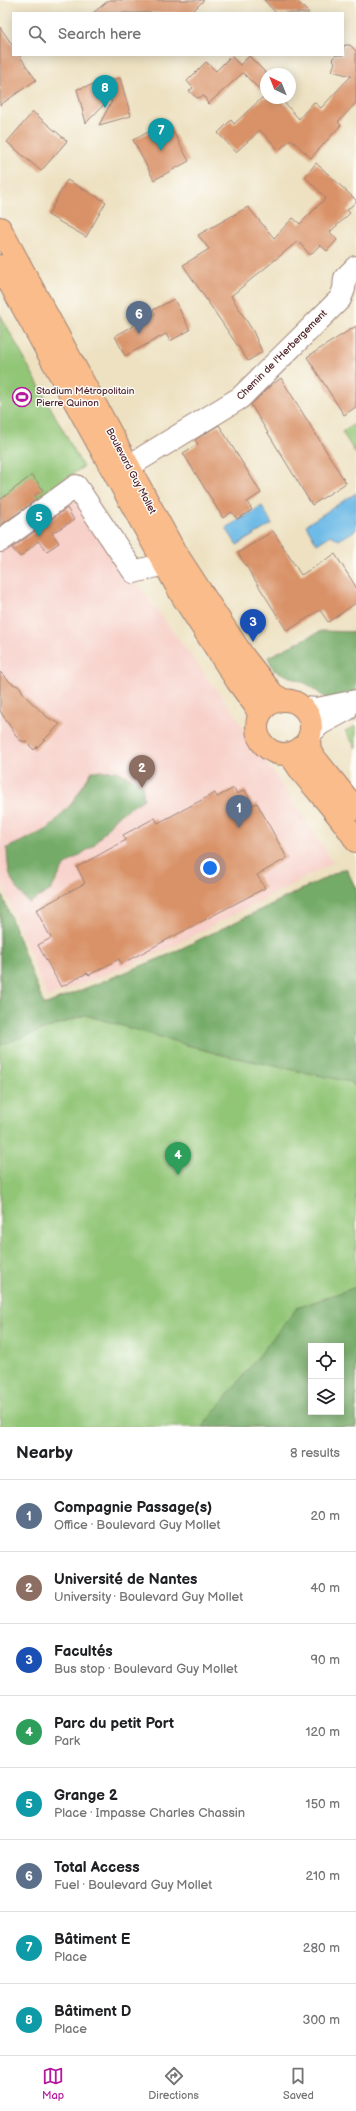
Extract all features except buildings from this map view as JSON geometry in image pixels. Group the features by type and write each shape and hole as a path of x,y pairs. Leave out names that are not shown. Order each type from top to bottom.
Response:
{"main road":[{"name":"Boulevard Guy Mollet","path":"0,228 174,550 208,605 248,664 273,694 283,700"},
{"name":"Boulevard Guy Mollet","path":"0,266 164,564 202,627 237,681 254,704 259,714 258,720"},
{"path":"310,736 300,749 287,754 275,753 262,744 257,734 258,720 268,704 283,700 296,703 304,708 310,720 310,736 310,752 356,809"},
{"path":"287,754 293,759 342,819 356,841"}],"street":[{"name":"Chemin de l'Herbergement","path":"129,466 240,398 340,299 350,272"},
{"path":"0,541 76,486 134,572 164,564"},
{"path":"304,708 316,709 342,702 354,701"},
{"path":"310,736 320,724 346,709 354,701"}],"shaded area":[{"path":"71,496 234,713 333,863 164,951 47,998 0,878 0,549"}],"green space":[{"name":"Stadium Métropolitain Pierre Quinon","path":"0,314 83,467 37,498 0,526"},
{"path":"356,423 356,454 342,432"},
{"path":"321,631 356,632 356,721 307,684 274,670 268,657"},
{"path":"356,726 356,748 345,731"},
{"path":"92,771 117,771 142,784 144,799 116,817 93,846 64,866 51,890 29,903 14,884 9,873 7,848 48,829 72,803"},
{"path":"346,868 356,889 356,1427 0,1427 0,890 44,1005 166,956"},
{"path":"346,868 356,889 356,1087 350,1082 218,1054 85,1015 0,1045 0,890 44,1005 166,956"},
{"path":"356,1287 356,1427 202,1427 297,1308"}],"water":[{"path":"356,493 356,530 339,540 331,535 317,544 306,525"},
{"path":"262,506 272,524 237,545 226,528"}],"place":[{"name":"Bâtiment D","path":"105,108"},
{"name":"Bâtiment E","path":"161,151"},
{"name":"Total Access","path":"139,334"},
{"name":"Stadium Métropolitain Pierre Quinon","path":"22,397"},
{"name":"Grange 2","path":"39,537"},
{"name":"Facultés","path":"253,642"},
{"name":"Université de Nantes","path":"142,788"},
{"name":"Compagnie Passage(s)","path":"239,828"},
{"name":"Parc du petit Port","path":"178,1175"}]}
